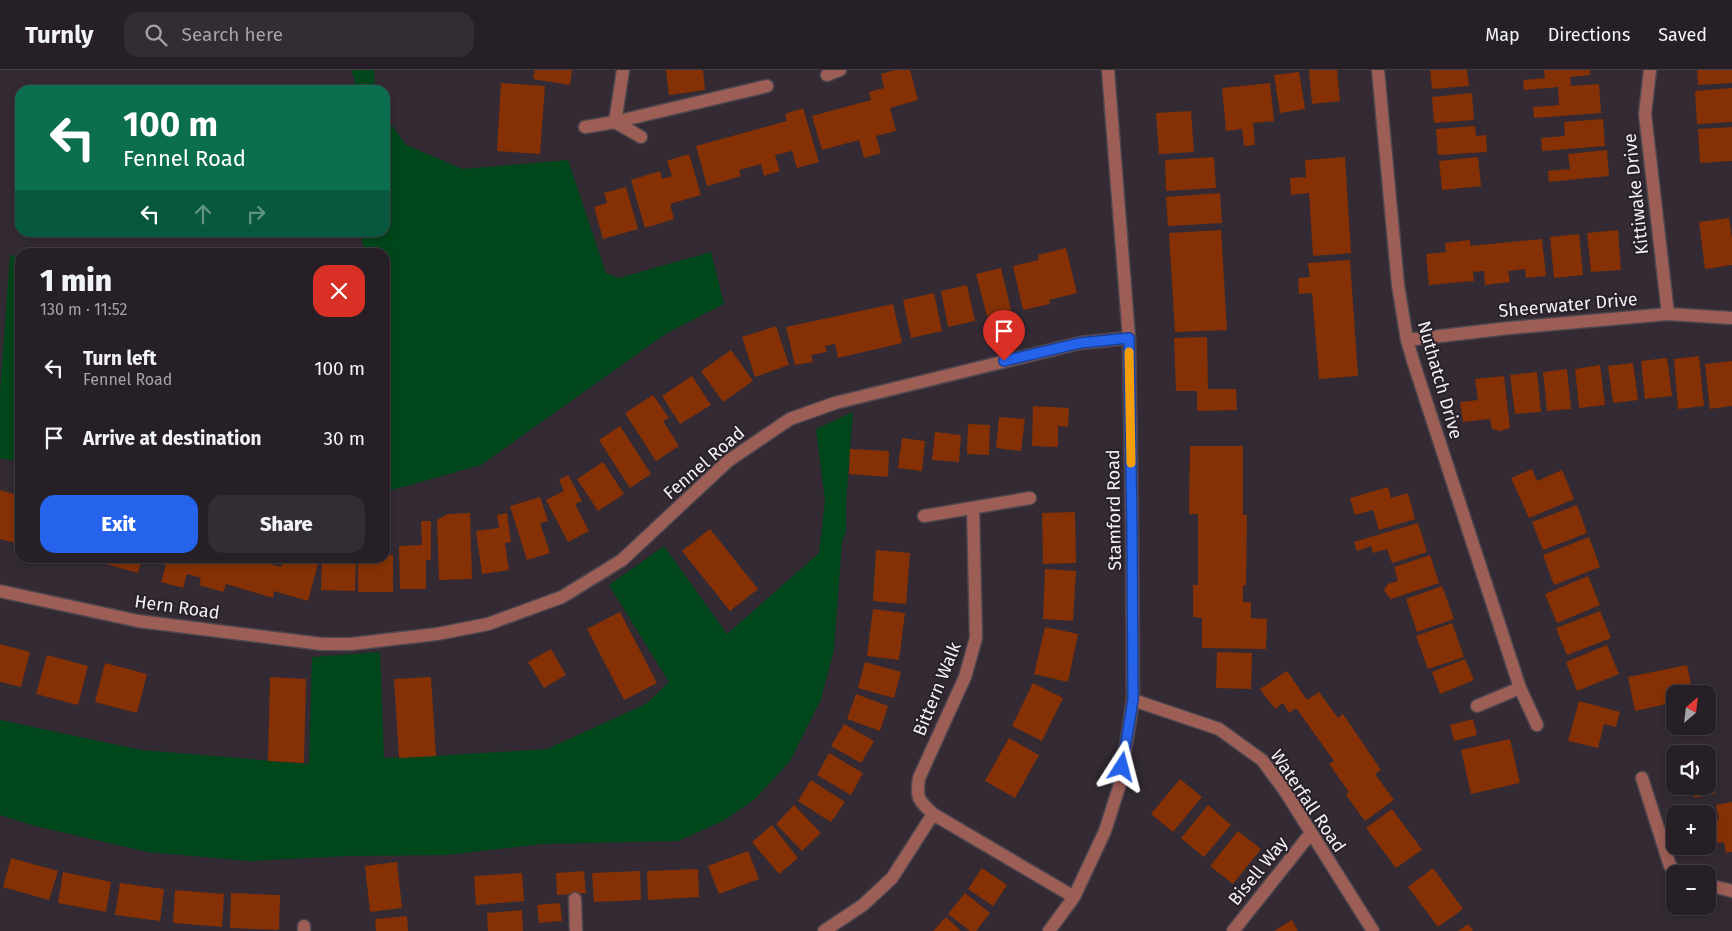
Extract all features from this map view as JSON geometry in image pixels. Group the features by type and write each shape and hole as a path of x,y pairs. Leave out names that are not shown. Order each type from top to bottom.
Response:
{"street":[{"path":"615,122 623,70"},
{"path":"827,75 840,70"},
{"name":"Stamford Road","path":"1049,931 1074,897 1105,831 1120,784 1133,700 1129,338 1109,70"},
{"name":"Nuthatch Drive","path":"1378,70 1398,285 1407,340 1520,688 1536,725"},
{"name":"Kittiwake Drive","path":"1650,70 1645,114 1668,314"},
{"path":"584,128 767,86"},
{"path":"615,122 641,137"},
{"name":"Sheerwater Drive","path":"1407,340 1509,328 1668,314 1732,318"},
{"name":"Fennel Road","path":"351,644 437,634 488,624 562,597 622,560 728,461 790,419 836,403 1080,343 1129,338"},
{"path":"924,516 1030,498"},
{"name":"Bittern Walk","path":"973,508 976,638 965,677 919,778 917,790 920,802 933,814 1074,897"},
{"name":"Hern Road","path":"0,591 138,621 322,644 351,644"},
{"path":"1478,706 1520,688"},
{"name":"Waterfall Road","path":"1133,700 1219,729 1262,760 1284,791 1373,931"},
{"path":"1642,778 1670,865"},
{"path":"824,931 863,905 892,878 933,814"},
{"name":"Bisell Way","path":"1233,931 1311,833"},
{"path":"1716,887 1732,891"},
{"path":"575,899 576,931"}],"green space":[{"path":"351,70 374,70 375,85 353,85 355,81"},
{"path":"390,123 406,145 463,169 568,160 606,273 619,278 711,252 724,304 667,333 481,465 390,491 390,248 364,248 361,237 390,237"},
{"path":"10,255 15,256 15,461 0,458 0,392"},
{"path":"853,412 846,503 846,531 842,542 834,650 821,699 790,761 755,799 723,821 678,841 542,844 446,855 347,856 249,861 148,852 35,826 0,815 0,720 141,750 309,764 312,657 380,652 384,758 547,749 646,704 669,682 609,585 664,546 727,634 819,553 825,501 816,429"}],"building":[{"path":"535,70 572,70 570,85 533,79"},
{"path":"666,70 703,70 705,90 669,95"},
{"path":"895,70 910,70 918,100 890,108 896,131 876,136 881,153 864,158 859,140 822,150 812,116 871,100 869,92 884,88 881,74"},
{"path":"1309,70 1337,70 1340,101 1312,104"},
{"path":"1430,70 1467,70 1469,86 1432,89"},
{"path":"1544,70 1590,70 1590,75 1570,77 1571,86 1599,84 1601,113 1534,118 1533,107 1559,105 1558,87 1524,90 1523,80 1545,78"},
{"path":"1697,70 1732,70 1732,83 1698,85"},
{"path":"1299,72 1305,109 1280,113 1274,75"},
{"path":"501,83 545,86 540,154 497,151"},
{"path":"1270,83 1274,121 1253,123 1255,145 1244,146 1242,129 1226,131 1222,88"},
{"path":"1732,88 1732,122 1697,124 1695,91"},
{"path":"1472,93 1474,120 1434,123 1432,97"},
{"path":"803,108 819,162 797,168 792,151 775,155 780,171 764,176 761,164 739,170 741,176 707,186 696,146 787,121 785,114"},
{"path":"1191,111 1194,152 1159,154 1156,113"},
{"path":"1603,119 1605,146 1542,151 1541,138 1565,136 1564,122"},
{"path":"1475,126 1476,136 1486,135 1487,152 1438,155 1436,129"},
{"path":"1732,127 1732,161 1700,163 1698,129"},
{"path":"1607,150 1609,176 1549,182 1548,171 1570,169 1568,154"},
{"path":"689,154 701,195 670,204 674,219 645,228 631,180 660,171 662,179 672,176 667,161"},
{"path":"1214,157 1216,188 1166,191 1165,160"},
{"path":"1345,157 1351,253 1313,256 1309,193 1291,195 1290,178 1306,177 1305,160"},
{"path":"1478,157 1481,186 1442,190 1439,161"},
{"path":"626,187 638,229 603,239 594,207 607,203 604,193"},
{"path":"1220,193 1222,223 1168,226 1166,197"},
{"path":"1729,218 1732,238 1732,265 1705,269 1699,222"},
{"path":"1221,230 1227,330 1175,332 1169,233"},
{"path":"1618,230 1621,270 1591,272 1587,233"},
{"path":"1579,234 1583,275 1554,278 1550,237"},
{"path":"1542,239 1546,276 1526,278 1525,269 1508,271 1510,282 1485,285 1484,271 1473,272 1474,281 1429,285 1426,254 1446,252 1445,243 1470,240 1470,246"},
{"path":"1066,248 1077,293 1049,300 1050,304 1023,310 1013,266 1039,260 1038,255"},
{"path":"1350,260 1358,376 1319,379 1312,293 1299,294 1298,278 1310,277 1308,263"},
{"path":"1001,268 1011,310 987,316 976,274"},
{"path":"967,285 975,321 948,327 941,291"},
{"path":"934,293 942,331 911,338 903,300"},
{"path":"893,304 902,343 838,358 835,344 825,346 827,352 811,355 813,362 795,365 786,327"},
{"path":"776,326 789,365 755,377 742,337"},
{"path":"1207,337 1208,389 1236,389 1237,410 1197,411 1197,391 1176,391 1174,338"},
{"path":"731,350 753,381 723,402 701,371"},
{"path":"1699,356 1704,406 1678,409 1674,359"},
{"path":"1667,358 1672,396 1645,399 1641,361"},
{"path":"1732,361 1732,406 1710,409 1705,364"},
{"path":"1633,363 1638,400 1613,403 1608,366"},
{"path":"1600,365 1605,405 1579,408 1575,369"},
{"path":"1567,369 1571,409 1547,411 1543,372"},
{"path":"1537,372 1541,412 1515,414 1510,375"},
{"path":"692,376 711,405 680,424 662,396"},
{"path":"1504,376 1510,428 1500,431 1492,429 1490,419 1463,422 1460,402 1478,400 1475,379"},
{"path":"653,395 669,418 663,421 679,446 656,461 625,413"},
{"path":"1033,406 1069,408 1068,427 1058,426 1058,447 1032,446"},
{"path":"999,417 1025,419 1021,451 996,448"},
{"path":"968,424 990,425 989,455 967,454"},
{"path":"620,426 651,474 630,488 599,440"},
{"path":"935,432 961,435 959,462 932,460"},
{"path":"902,438 925,441 922,471 898,468"},
{"path":"1190,446 1243,446 1243,515 1247,515 1246,586 1243,585 1243,602 1251,602 1251,618 1267,619 1266,649 1202,648 1202,618 1193,617 1193,585 1198,585 1198,514 1189,514"},
{"path":"850,449 889,451 888,477 849,474"},
{"path":"603,462 624,494 598,511 577,479"},
{"path":"1532,469 1537,481 1562,470 1574,499 1529,518 1511,478"},
{"path":"568,475 582,501 575,504 589,531 568,542 546,500 564,491 559,480"},
{"path":"1388,487 1391,498 1408,493 1415,519 1379,530 1373,510 1355,515 1350,498"},
{"path":"0,490 15,494 15,543 0,539"},
{"path":"540,497 548,521 540,523 550,553 527,560 510,506"},
{"path":"1577,505 1587,533 1543,550 1532,522"},
{"path":"1075,512 1076,563 1043,564 1042,513"},
{"path":"470,513 472,579 439,580 437,520 448,514"},
{"path":"507,513 511,542 505,543 509,570 482,574 476,531 499,528 497,515"},
{"path":"421,521 431,521 431,560 426,560 426,589 400,589 399,546 422,545"},
{"path":"1418,523 1427,552 1392,563 1387,549 1373,553 1371,546 1357,551 1354,542"},
{"path":"710,529 758,589 730,611 682,551"},
{"path":"1589,537 1600,567 1554,585 1543,555"},
{"path":"876,550 910,553 906,604 873,601"},
{"path":"390,555 393,555 393,592 358,592 358,563 390,563"},
{"path":"1430,555 1439,583 1391,599 1384,590 1388,584 1398,581 1394,567"},
{"path":"102,563 141,563 138,573"},
{"path":"160,563 266,563 281,567 282,563 318,564 308,601 274,591 273,598 226,584 223,592 199,585 201,578 187,574 183,588 161,582 166,565"},
{"path":"322,563 356,563 355,591 321,590"},
{"path":"1045,569 1076,571 1073,621 1043,619"},
{"path":"1588,576 1600,605 1557,623 1545,594"},
{"path":"1442,586 1454,619 1417,632 1406,599"},
{"path":"873,609 905,613 899,660 867,656"},
{"path":"1600,611 1611,638 1567,655 1556,628"},
{"path":"620,612 657,683 624,700 587,629"},
{"path":"1452,623 1464,657 1428,669 1416,636"},
{"path":"1045,627 1078,634 1068,682 1034,674"},
{"path":"0,644 30,652 21,687 0,682"},
{"path":"1607,645 1619,674 1577,691 1566,662"},
{"path":"551,649 566,675 544,688 528,662"},
{"path":"1217,652 1252,653 1251,689 1216,688"},
{"path":"47,655 88,666 78,705 36,694"},
{"path":"1465,659 1474,680 1440,694 1432,672"},
{"path":"865,662 901,672 894,698 858,688"},
{"path":"105,663 147,674 137,713 95,702"},
{"path":"1687,665 1691,685 1666,685 1666,704 1635,711 1628,677"},
{"path":"1287,671 1307,700 1319,692 1338,718 1343,714 1381,770 1375,774 1394,800 1365,821 1346,795 1349,792 1329,764 1334,761 1296,708 1289,713 1283,703 1275,709 1260,689"},
{"path":"270,677 306,679 304,763 268,761"},
{"path":"431,677 436,756 399,758 394,679"},
{"path":"1033,683 1063,698 1042,741 1012,726"},
{"path":"856,694 888,706 880,731 847,719"},
{"path":"1579,701 1620,712 1616,727 1604,724 1598,748 1568,741"},
{"path":"1473,719 1477,735 1454,741 1450,725"},
{"path":"844,724 874,741 861,763 831,746"},
{"path":"1009,738 1039,755 1015,798 985,781"},
{"path":"1510,739 1520,783 1471,794 1461,750"},
{"path":"829,753 863,773 851,795 817,775"},
{"path":"1180,779 1202,797 1173,832 1151,814"},
{"path":"811,780 845,802 831,822 798,801"},
{"path":"1694,795 1710,795 1694,798"},
{"path":"1732,802 1732,852 1726,853 1724,842 1716,844 1716,820 1719,820 1716,805"},
{"path":"794,805 821,833 802,851 776,824"},
{"path":"1208,805 1231,825 1204,857 1181,838"},
{"path":"1392,809 1422,850 1396,868 1366,828"},
{"path":"772,825 798,858 779,874 752,842"},
{"path":"1238,831 1261,849 1233,884 1210,866"},
{"path":"748,851 759,879 719,894 708,866"},
{"path":"11,858 58,871 49,900 3,887"},
{"path":"397,862 402,908 370,912 365,866"},
{"path":"982,868 1007,885 993,906 968,889"},
{"path":"1433,868 1463,909 1438,927 1408,887"},
{"path":"698,869 699,897 648,900 647,871"},
{"path":"584,871 586,893 557,895 556,873"},
{"path":"640,871 641,900 594,902 592,873"},
{"path":"63,872 111,882 106,912 58,903"},
{"path":"522,873 524,901 476,905 474,876"},
{"path":"120,883 164,889 160,921 115,915"},
{"path":"175,890 224,894 222,927 173,923"},
{"path":"231,893 280,895 279,930 230,928"},
{"path":"965,893 990,913 976,931 970,931 948,914"},
{"path":"560,903 562,921 539,923 537,905"},
{"path":"522,910 523,931 488,931 487,913"},
{"path":"407,916 408,931 376,931 375,919"},
{"path":"946,917 961,931 933,931"},
{"path":"1292,920 1298,931 1274,931"},
{"path":"1468,924 1473,931 1458,931"}],"slow traffic":[{"path":"1129,352 1131,463"}],"route":[{"path":"1004,361 1080,343 1129,338 1133,700 1122,767"}]}
